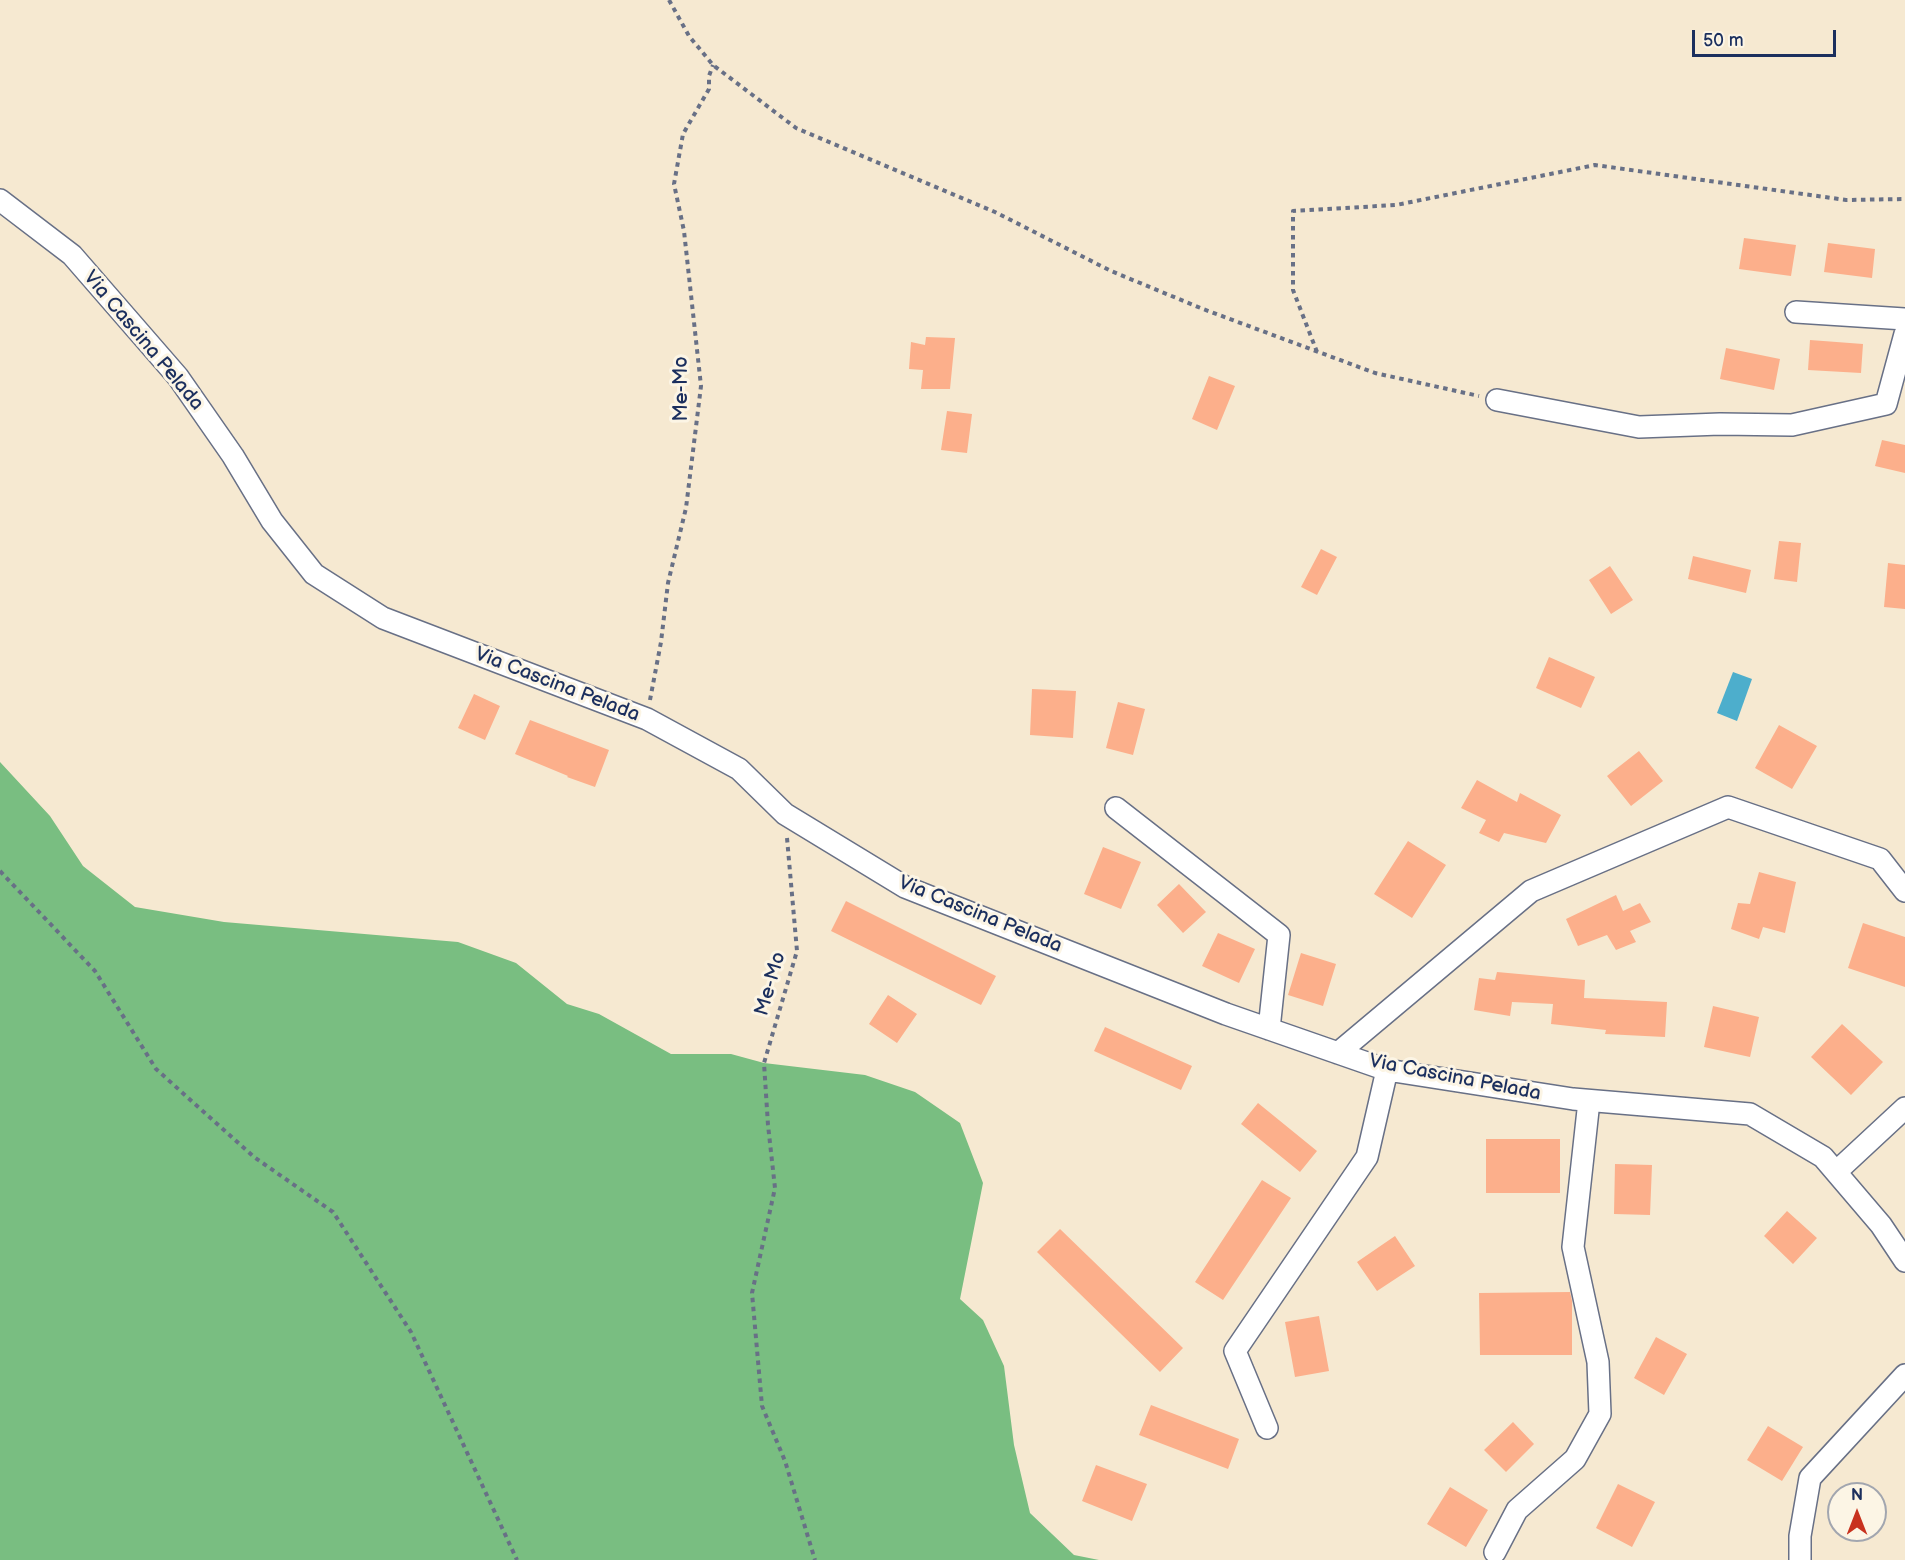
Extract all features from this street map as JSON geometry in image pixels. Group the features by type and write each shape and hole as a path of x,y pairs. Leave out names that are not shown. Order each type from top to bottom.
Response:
{"street":[{"name":"Via Cascina Pelada","path":"0,200 72,255 178,377 233,456 272,521 314,574 383,618 647,719 739,770 785,814 905,887 1226,1014 1387,1070 1589,1101 1750,1114 1829,1165 1881,1225 1905,1262"},
{"path":"1796,312 1905,319"},
{"path":"1497,400 1639,428 1720,424 1792,425 1886,404 1905,334"},
{"path":"1338,1053 1531,891 1728,807 1880,859 1905,891"},
{"path":"1116,808 1279,934 1269,1029"},
{"path":"1267,1428 1235,1351 1367,1157 1387,1070"},
{"path":"1495,1552 1517,1510 1575,1460 1600,1414 1598,1362 1573,1247 1589,1101"},
{"path":"1829,1165 1905,1108"},
{"path":"1800,1560 1800,1536 1810,1478 1905,1375"}],"path":[{"path":"669,0 689,36 713,65 796,128 995,212 1111,271 1203,309 1375,373 1497,400"},
{"name":"Me-Mo","path":"647,719 661,642 668,583 686,508 701,386 685,241 674,184 683,134 709,89 709,76 713,65"},
{"path":"1317,352 1293,290 1293,211 1396,205 1595,165 1846,200 1905,199"},
{"name":"Me-Mo","path":"785,814 797,951 764,1064 775,1188 752,1293 762,1406 785,1461 815,1560"},
{"path":"0,871 94,971 156,1069 254,1157 333,1212 411,1332 517,1560"}],"green space":[{"path":"0,762 50,816 83,866 135,907 224,922 458,942 516,963 567,1004 599,1014 671,1054 731,1054 764,1063 865,1075 915,1092 960,1123 983,1183 960,1299 983,1320 1004,1366 1014,1445 1030,1513 1074,1555 1099,1560 0,1560"}],"water":[{"path":"1733,672 1752,679 1737,721 1717,713"}],"building":[{"path":"1744,238 1796,245 1791,276 1739,269"},
{"path":"1828,243 1875,249 1872,278 1824,272"},
{"path":"926,337 955,338 950,389 921,389 923,370 909,369 911,342 925,345"},
{"path":"1810,340 1863,344 1861,373 1808,370"},
{"path":"1726,348 1780,359 1774,390 1720,379"},
{"path":"1209,376 1235,386 1217,430 1192,419"},
{"path":"947,411 972,414 967,453 941,450"},
{"path":"1882,440 1905,445 1905,473 1875,466"},
{"path":"1779,541 1801,543 1797,582 1774,579"},
{"path":"1321,549 1337,557 1317,595 1301,587"},
{"path":"1693,556 1751,570 1746,593 1688,579"},
{"path":"1888,563 1905,565 1905,609 1884,607"},
{"path":"1610,566 1633,600 1611,614 1589,580"},
{"path":"1549,657 1595,677 1581,708 1536,688"},
{"path":"1032,689 1076,691 1073,738 1030,735"},
{"path":"474,694 500,706 485,740 458,728"},
{"path":"1118,702 1145,709 1133,755 1106,748"},
{"path":"530,720 609,750 595,787 515,754"},
{"path":"1779,725 1817,746 1792,789 1755,768"},
{"path":"1639,751 1663,781 1631,806 1607,776"},
{"path":"1477,780 1517,802 1520,793 1561,815 1546,843 1504,833 1499,842 1479,833 1486,820 1461,808"},
{"path":"1408,841 1446,865 1412,918 1374,894"},
{"path":"1103,847 1141,862 1121,909 1084,894"},
{"path":"1759,872 1796,882 1785,933 1763,927 1759,939 1731,929 1738,903 1750,904"},
{"path":"1179,884 1206,912 1183,933 1157,905"},
{"path":"1616,895 1623,911 1640,903 1651,922 1630,931 1636,942 1616,950 1607,935 1578,946 1566,919"},
{"path":"846,901 996,976 981,1005 831,931"},
{"path":"1863,923 1905,937 1905,987 1848,968"},
{"path":"1218,933 1255,949 1239,983 1202,966"},
{"path":"1301,953 1336,964 1323,1006 1288,995"},
{"path":"1497,972 1585,980 1584,998 1667,1002 1665,1037 1605,1034 1606,1030 1551,1024 1553,1004 1512,1002 1510,1016 1474,1010 1479,978 1495,980"},
{"path":"888,995 917,1014 897,1043 869,1024"},
{"path":"1713,1006 1759,1017 1750,1057 1704,1047"},
{"path":"1842,1024 1883,1062 1851,1095 1811,1057"},
{"path":"1105,1027 1192,1066 1181,1090 1094,1051"},
{"path":"1258,1103 1317,1151 1300,1172 1241,1124"},
{"path":"1486,1139 1560,1139 1560,1193 1486,1193"},
{"path":"1615,1164 1652,1165 1650,1215 1614,1214"},
{"path":"1262,1180 1291,1198 1223,1300 1195,1282"},
{"path":"1787,1211 1817,1238 1793,1264 1764,1236"},
{"path":"1060,1229 1183,1348 1160,1372 1037,1252"},
{"path":"1395,1236 1415,1266 1377,1291 1357,1262"},
{"path":"1570,1292 1572,1355 1480,1355 1479,1293"},
{"path":"1319,1316 1329,1371 1295,1377 1285,1322"},
{"path":"1656,1337 1687,1354 1664,1395 1634,1378"},
{"path":"1151,1405 1239,1439 1228,1469 1139,1435"},
{"path":"1513,1422 1534,1444 1506,1472 1484,1450"},
{"path":"1768,1426 1803,1447 1782,1481 1747,1460"},
{"path":"1096,1465 1147,1484 1132,1521 1082,1501"},
{"path":"1618,1484 1655,1502 1632,1547 1596,1528"},
{"path":"1450,1487 1488,1510 1466,1547 1427,1524"}]}
